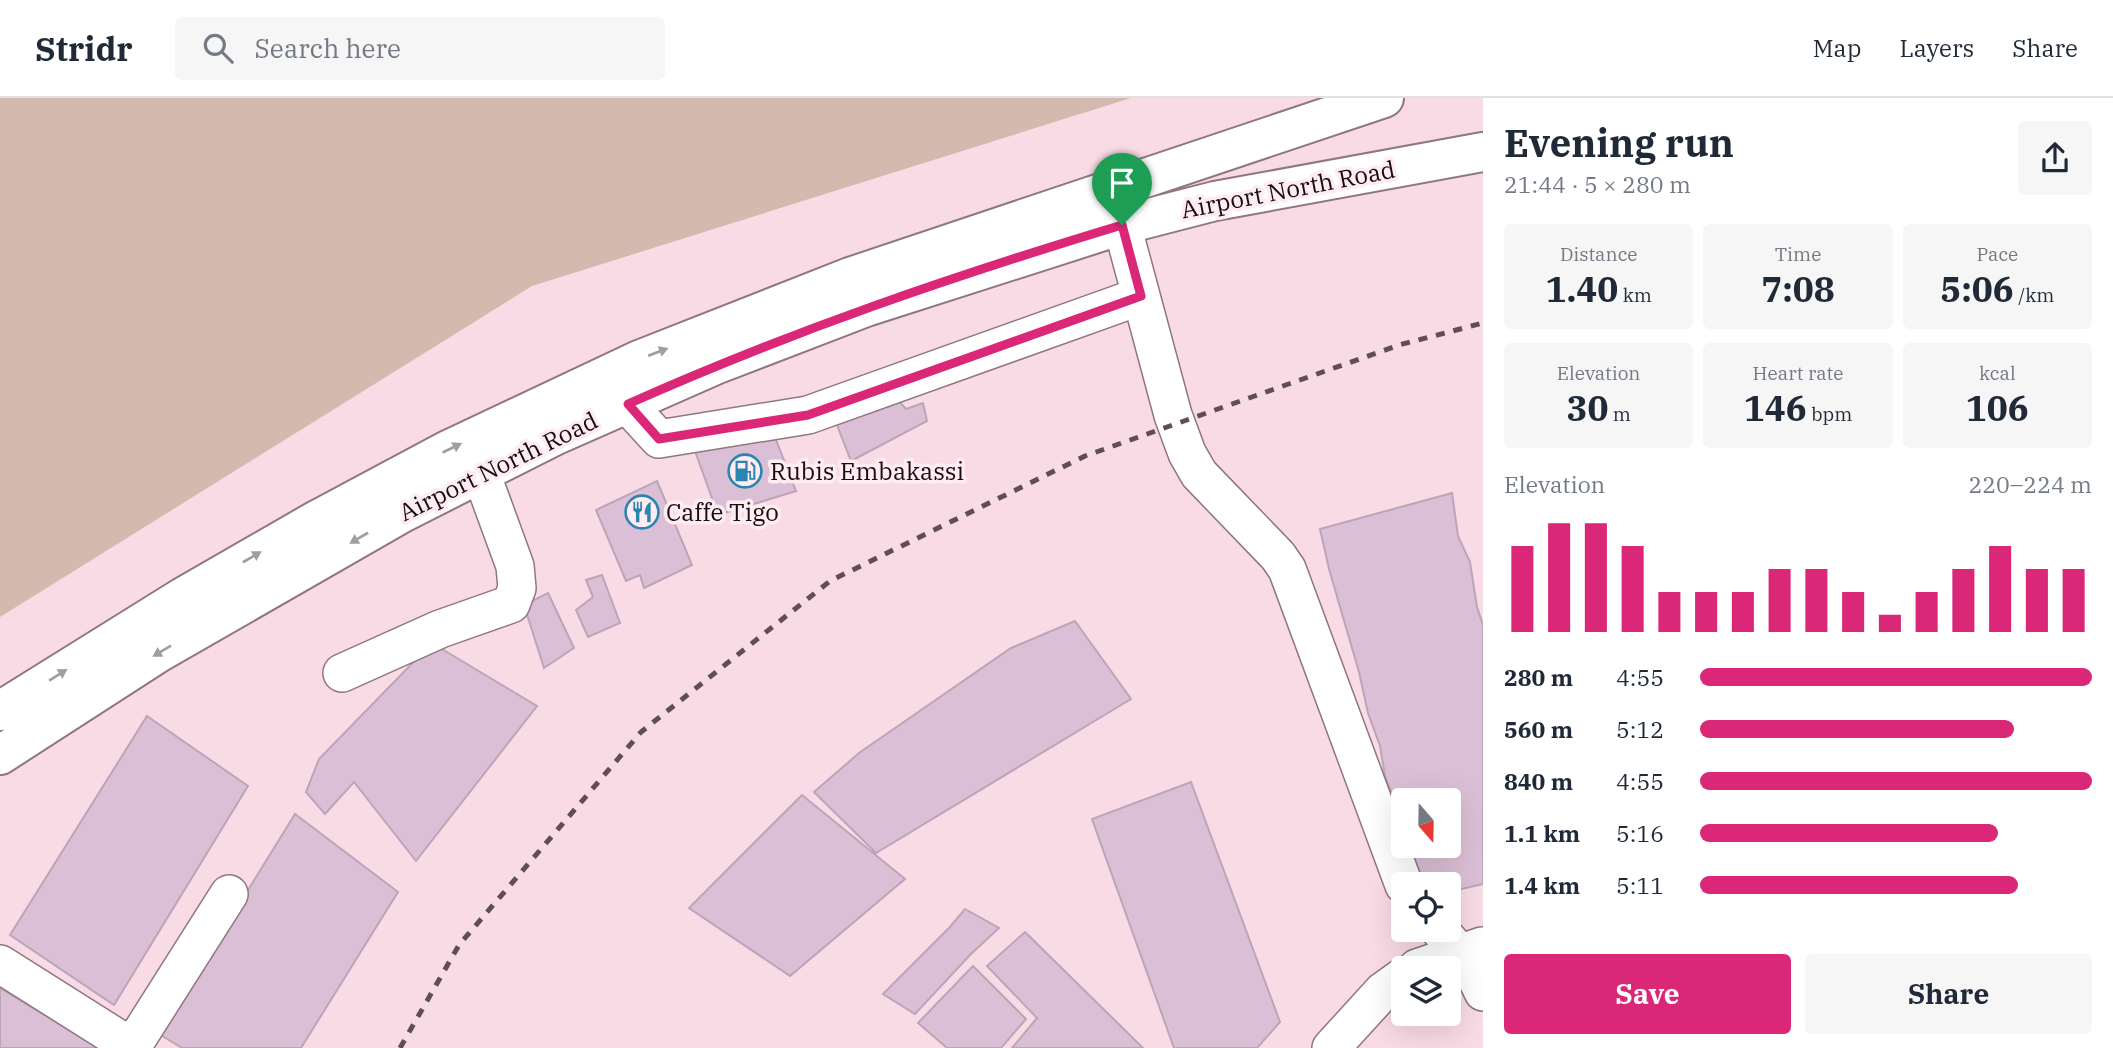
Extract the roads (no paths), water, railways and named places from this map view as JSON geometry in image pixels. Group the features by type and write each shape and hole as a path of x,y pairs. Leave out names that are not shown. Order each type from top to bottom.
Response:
{"main road":[{"name":"Airport North Road","path":"0,711 183,597 316,521 446,451 639,360 850,277 1384,98"},
{"name":"Airport North Road","path":"0,755 158,653 402,513 556,435 715,365 866,307 1122,225 1215,201 1483,152"}],"street":[{"path":"1122,225 1173,415 1186,453 1199,474 1278,556 1287,569 1399,872"},
{"path":"628,404 659,439 808,415 1141,296"},
{"path":"342,673 440,629 511,604 517,588 515,566 481,473"},
{"path":"0,964 132,1048 229,894"},
{"path":"1437,956 1460,942 1483,992"},
{"path":"1331,1048 1391,985"}],"railway":[{"path":"400,1048 459,945 641,732 830,581 1085,456 1399,345 1483,323"}],"place":[{"name":"Rubis Embakassi","path":"745,471"},
{"name":"Caffe Tigo","path":"642,512"}]}
